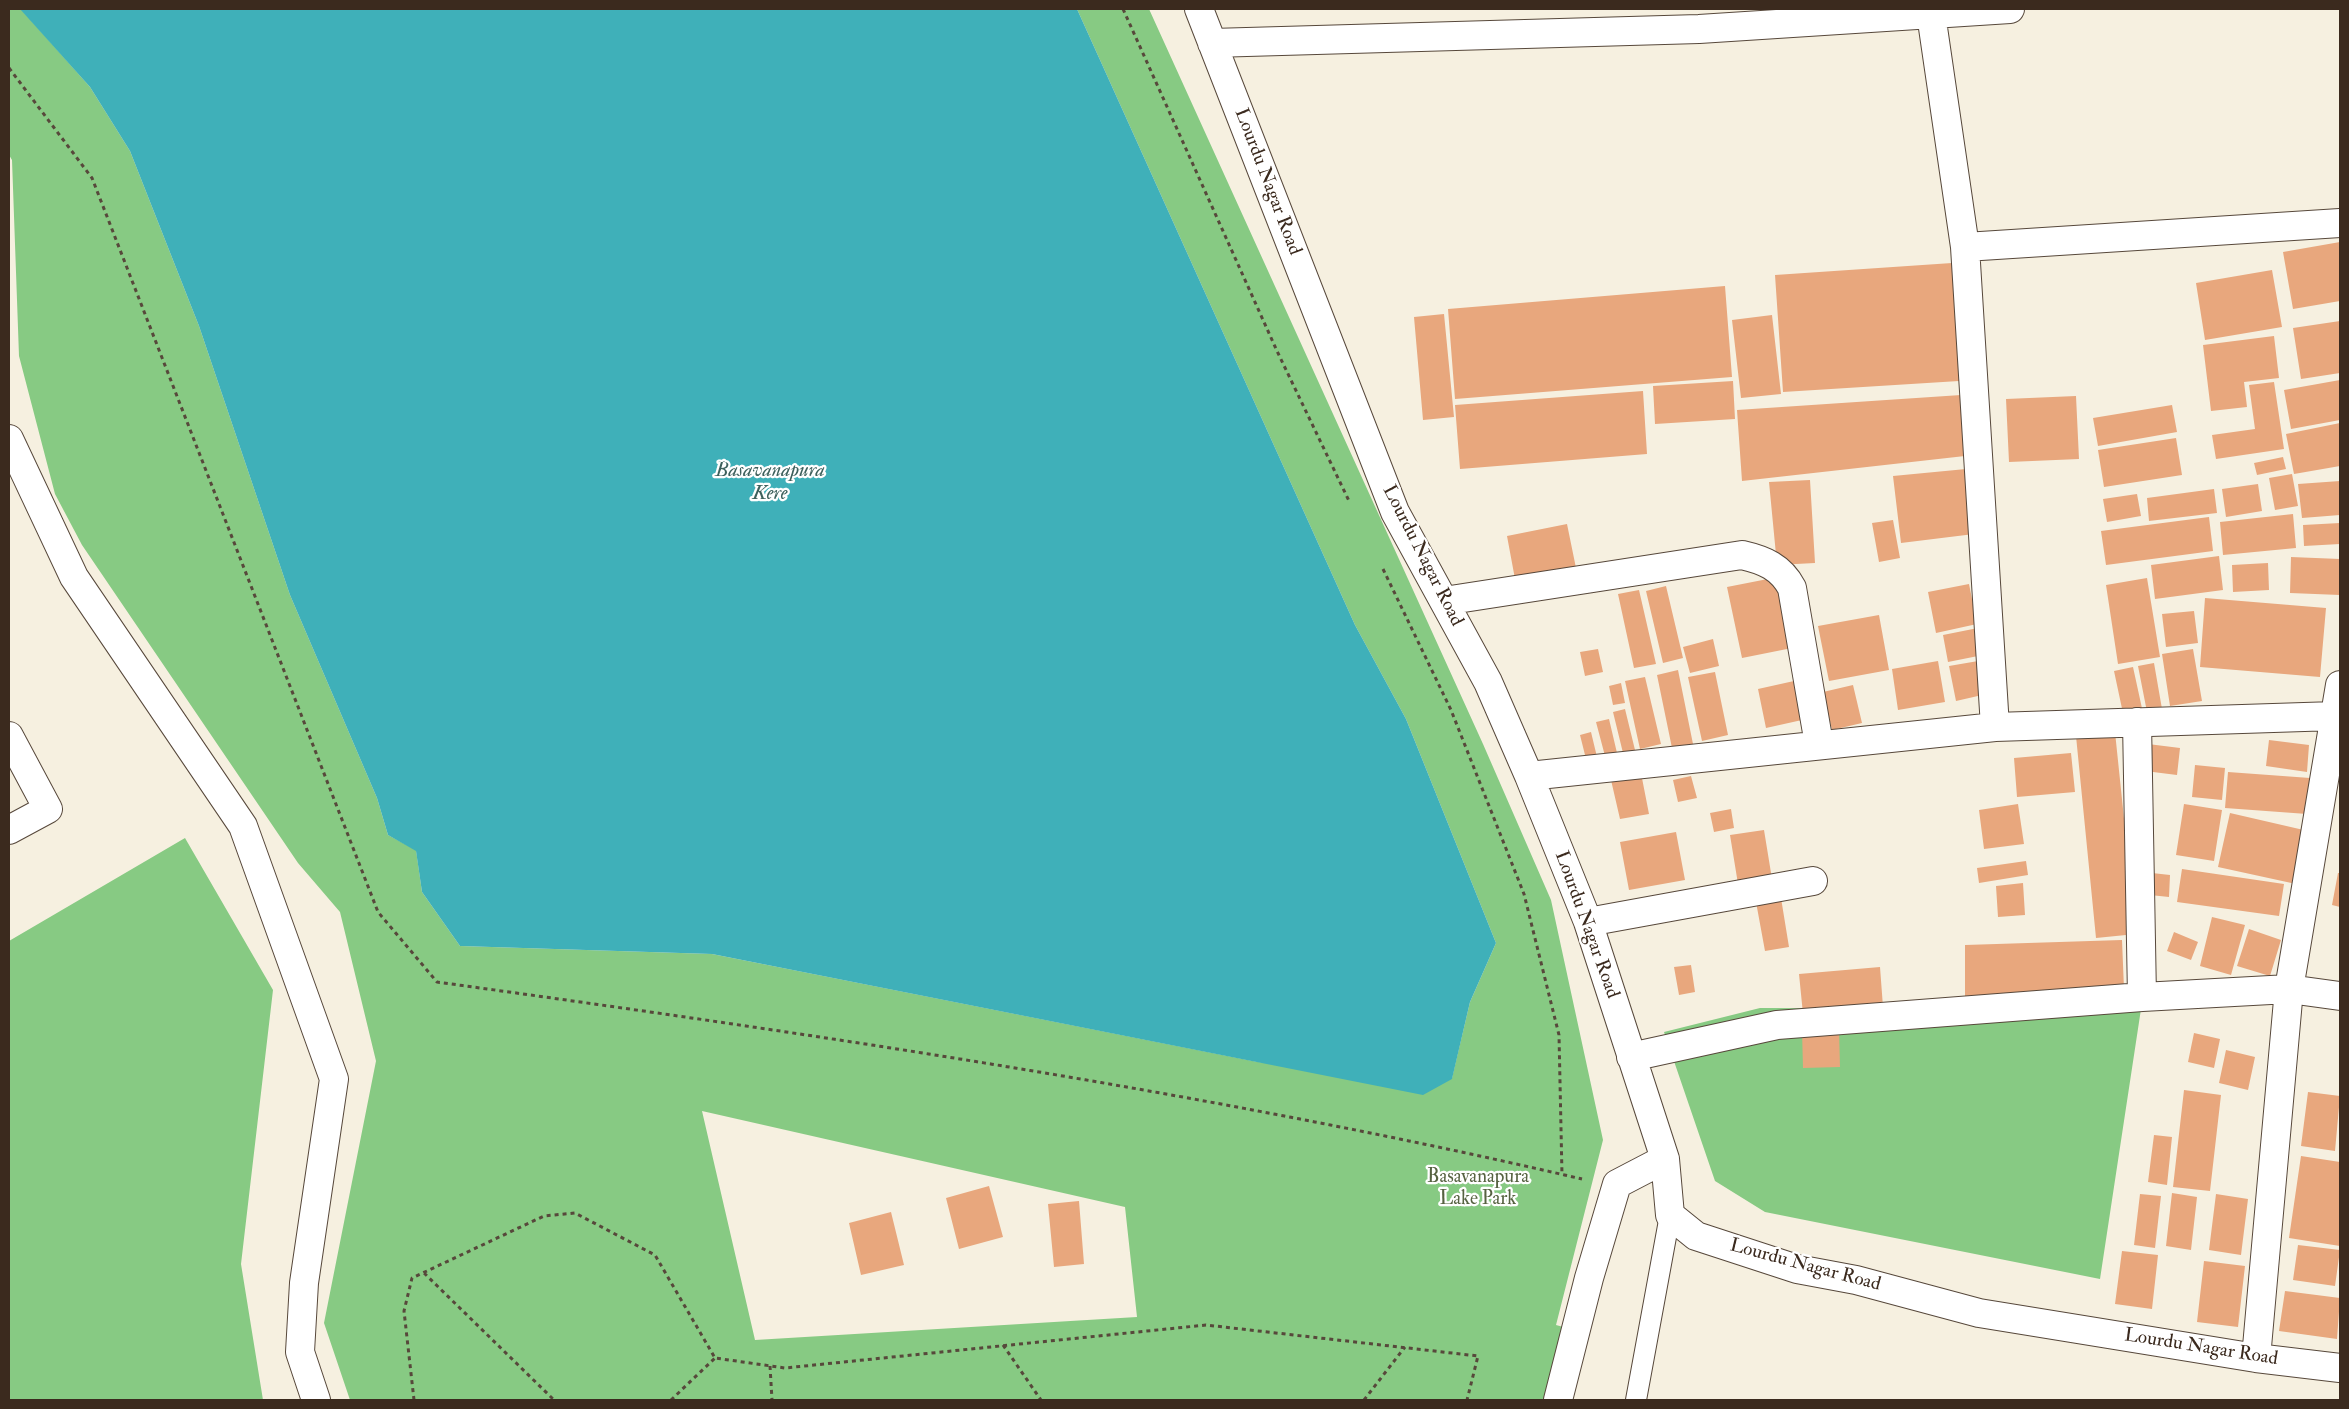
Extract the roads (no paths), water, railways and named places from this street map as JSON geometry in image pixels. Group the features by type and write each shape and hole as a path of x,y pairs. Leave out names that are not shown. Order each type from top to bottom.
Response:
{"street":[{"name":"Lourdu Nagar Road","path":"1199,9 1395,512 1488,682 1530,776 1588,922 1665,1159 1670,1215 1696,1236 1798,1269 1856,1280 1980,1313 2256,1358 2340,1368"},
{"path":"1212,43 1699,29 2010,9"},
{"path":"1931,14 1965,247 1995,727"},
{"path":"1965,247 2340,223"},
{"path":"9,439 74,577 242,826 334,1079 304,1283 301,1332 300,1352 316,1400"},
{"path":"1444,602 1742,555 1760,559 1774,565 1792,588 1819,744"},
{"path":"2256,1358 2289,989 2340,685"},
{"path":"1530,776 1819,744 1995,727 2335,716"},
{"path":"2137,722 2142,997"},
{"path":"9,736 48,809 9,830"},
{"path":"1588,922 1813,882"},
{"path":"1631,1057 1777,1025 2142,997 2289,989 2340,996"},
{"path":"1558,1400 1588,1278 1617,1184 1665,1159"}],"lane":[{"path":"1636,1400 1670,1215"}],"water":[{"name":"Basavanapura Kere","path":"20,9 1077,9 1355,625 1406,719 1496,943 1470,1002 1452,1079 1423,1095 712,954 460,946 422,892 416,851 388,835 377,798 290,595 199,326 130,151 90,87"}],"park label":[{"name":"Basavanapura Lake Park","path":"1478,1189"}]}
